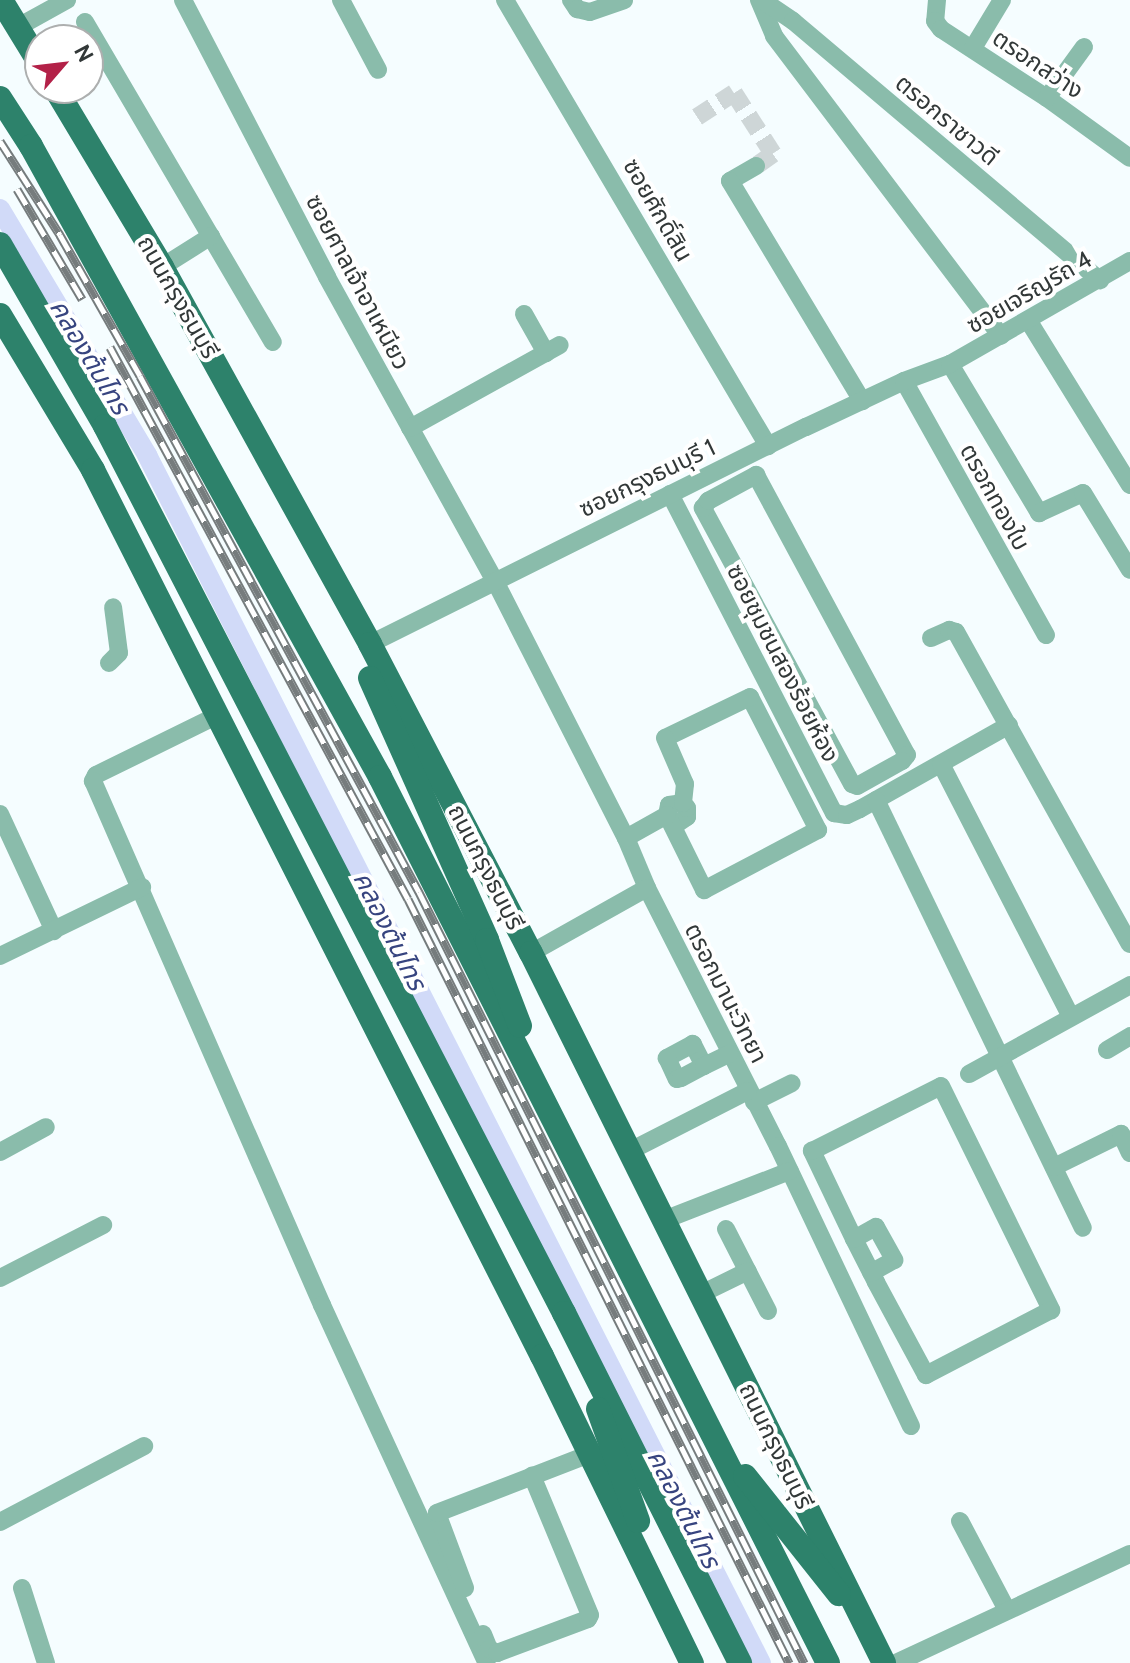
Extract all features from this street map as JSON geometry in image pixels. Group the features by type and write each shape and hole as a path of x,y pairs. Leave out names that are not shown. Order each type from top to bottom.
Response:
{"main road":[{"path":"1,0 24,37"},
{"path":"0,98 31,146 380,777 828,1663"},
{"name":"ถนนกรุงธนบุรี","path":"65,104 162,267 370,644 531,953 884,1663"},
{"path":"0,244 105,426 564,1313 740,1663"},
{"path":"0,315 296,819 362,922"},
{"path":"93,470 590,1454 692,1663"},
{"path":"279,480 487,940 552,1119"},
{"path":"564,1313 672,1622"},
{"path":"715,1440 869,1632"}],"street":[{"path":"18,27 67,0"},
{"name":"ซอยศาลเจ้าอาเหนียว","path":"183,0 327,277 496,583"},
{"path":"341,0 378,70"},
{"name":"ซอยศักดิ์สิน","path":"505,0 768,446"},
{"path":"571,0 577,9 590,12 624,0"},
{"name":"ตรอกราชาวดี","path":"761,0 793,21 1100,280"},
{"name":"ตรอกราชาวดี","path":"761,0 774,36 1001,336"},
{"path":"973,48 1002,0"},
{"name":"ตรอกสว่าง","path":"936,1 935,21 941,29 1129,155"},
{"path":"85,22 273,342"},
{"path":"1047,98 1084,47"},
{"path":"756,166 730,181 862,401"},
{"path":"162,267 211,236"},
{"name":"ซอยเจริญรัถ 4","path":"950,364 1130,261"},
{"path":"410,428 553,349 524,314"},
{"path":"1028,320 1130,485"},
{"path":"950,364 1039,513 1083,493 1130,570"},
{"name":"ซอยกรุงธนบุรี 1","path":"370,644 746,456 904,381 950,364"},
{"name":"ตรอกทองใบ","path":"904,381 1046,635"},
{"path":"746,456 907,755 904,760 857,786 852,784 703,508 708,501 756,475"},
{"name":"ซอยชุมชนสองร้อยห้อง","path":"670,494 834,813 847,815 1009,725"},
{"name":"ตรอกมานะวิทยา","path":"496,583 790,1171 911,1426"},
{"path":"109,663 119,653 113,607"},
{"path":"931,638 949,630 956,632 1130,944"},
{"path":"750,697 818,830 704,890 670,818 678,823 687,817 687,808 683,803 685,784 665,738 750,697"},
{"path":"218,715 93,778 322,1305 487,1663"},
{"path":"941,764 1071,1017"},
{"path":"876,800 1083,1228"},
{"path":"0,814 54,931"},
{"path":"626,838 670,818"},
{"path":"0,956 142,887"},
{"path":"531,953 647,888"},
{"path":"969,1074 1130,985"},
{"path":"1107,1050 1129,1041"},
{"path":"704,1066 729,1054"},
{"path":"630,1151 783,1080"},
{"path":"941,1086 1051,1310 926,1375 871,1273 812,1151 941,1086"},
{"path":"0,1152 46,1127"},
{"path":"1054,1167 1121,1134 1130,1153"},
{"path":"664,1220 790,1171"},
{"path":"0,1278 103,1225"},
{"path":"837,1269 876,1227 894,1260 871,1273"},
{"path":"726,1229 768,1311"},
{"path":"701,1294 748,1271"},
{"path":"0,1522 144,1446"},
{"path":"532,1476 590,1615 588,1619 497,1653 489,1649 437,1513 532,1476 590,1454"},
{"path":"960,1521 1007,1610"},
{"path":"896,1663 1130,1554"},
{"path":"22,1588 46,1663"}],"waterway":[{"name":"คลองต้นไทร","path":"0,209 147,455 761,1663"}],"tunnel":[{"path":"697,117 734,93 773,154 756,166"}],"railway":[{"path":"0,141 60,235 140,376 419,892 804,1663"},
{"path":"17,189 82,299"},
{"path":"110,347 408,899 789,1663"}]}
